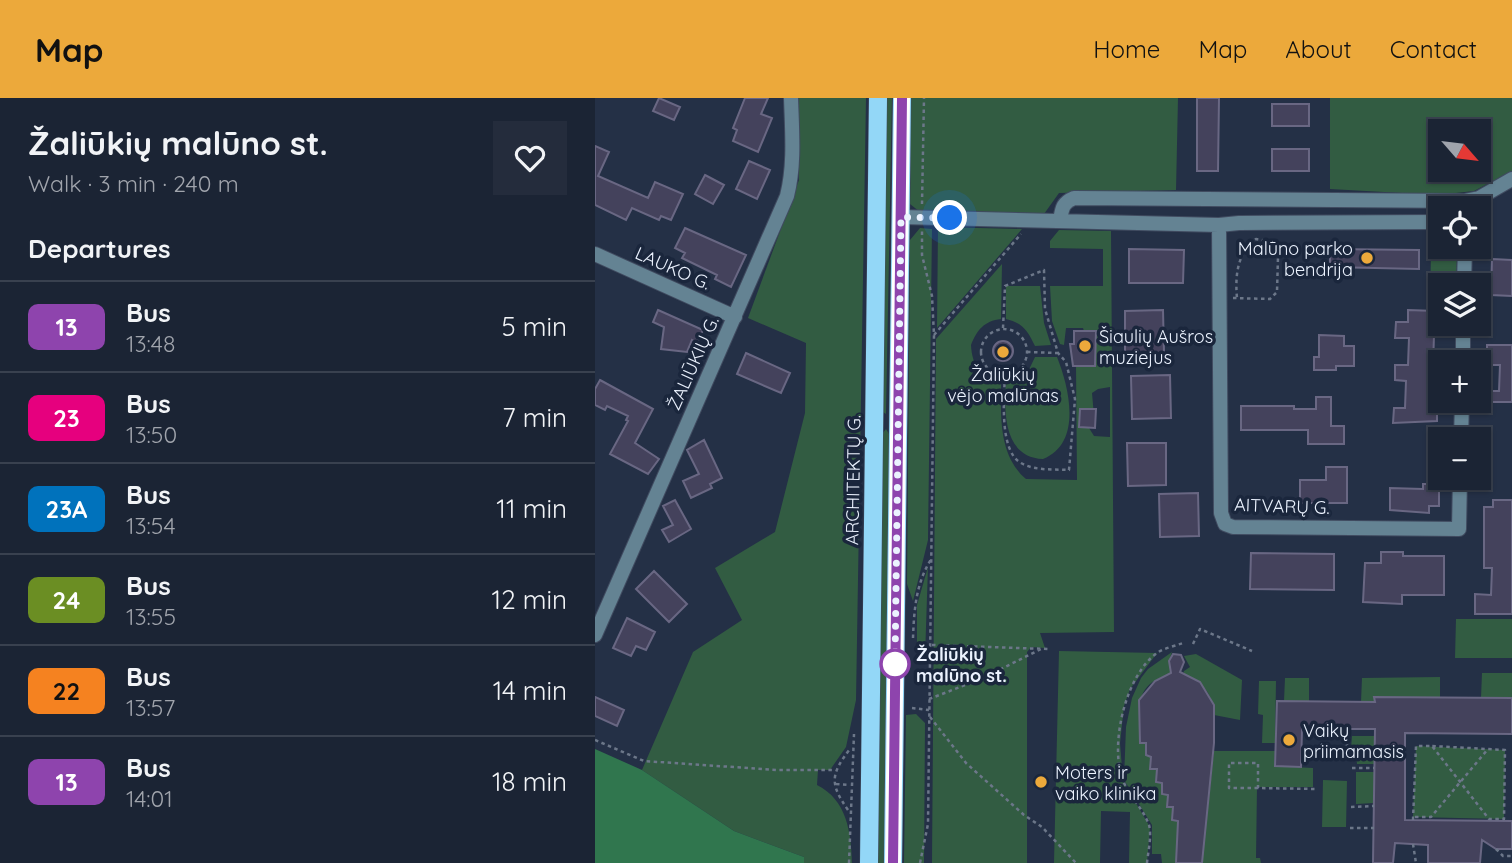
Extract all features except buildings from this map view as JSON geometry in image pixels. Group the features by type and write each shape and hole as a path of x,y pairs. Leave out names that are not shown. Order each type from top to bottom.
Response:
{"main road":[{"name":"ARCHITEKTŲ G.","path":"869,863 878,98"},
{"path":"893,863 902,98"},
{"path":"875,422 898,422"}],"street":[{"name":"ŽALIŪKIŲ G.","path":"595,635 773,232 792,177 791,98"},
{"path":"1060,221 1062,207 1073,198 1464,201 1479,198 1512,179"},
{"path":"901,217 1219,225 1428,222"},
{"name":"AITVARŲ G.","path":"1219,225 1221,513 1225,524 1233,527 1459,529 1460,490"},
{"name":"LAUKO G.","path":"595,254 735,317"}],"path":[{"path":"920,863 928,824 934,335 932,296 922,255 924,98"},
{"path":"934,335 1033,220"},
{"path":"1220,298 1270,299 1277,292 1278,257 1272,242 1256,240 1244,250 1237,274 1237,298"},
{"path":"1003,328 1005,286 1044,270 1045,309 1058,353 1066,362 1075,399 1069,470 1038,469 1019,463 1010,450 1003,406 1005,375"},
{"path":"1003,328 1018,333 1023,338 1027,352 1023,365 1005,375 987,367 981,355 986,336 1003,328"},
{"path":"1027,352 1058,353"},
{"path":"913,644 914,605 925,568 932,558"},
{"path":"1192,644 1200,629 1252,651"},
{"path":"1147,863 1150,827 1120,772 1124,706 1129,689 1157,653 1183,643"},
{"path":"931,645 1048,649"},
{"path":"929,699 981,679 1041,649"},
{"path":"905,708 929,710"},
{"path":"930,717 966,763 1024,815 1042,827 1076,863"},
{"path":"1319,729 1322,753"},
{"path":"1347,729 1347,753"},
{"path":"595,740 644,761 777,770 835,770"},
{"path":"1432,747 1461,783 1489,819 1504,819 1505,750 1487,749 1432,747 1416,746 1413,818 1431,817 1461,783 1487,749"},
{"path":"849,863 852,747 835,770 834,784 834,790 850,812"},
{"path":"1258,788 1258,763 1229,763 1229,788 1315,789"},
{"path":"1352,768 1374,768"},
{"path":"834,784 850,785"},
{"path":"1351,807 1374,806"},
{"path":"1350,828 1374,828"},
{"path":"1413,844 1416,863"},
{"path":"1496,849 1503,856 1512,856"}],"green space":[{"path":"799,98 866,98 856,700 846,747 830,770 818,770 817,785 827,791 841,808 848,829 852,863 804,863 804,857 734,831 642,770 693,652 742,620 715,568 775,532 805,413 806,343 748,318 799,180"},
{"path":"886,98 892,98 886,414 883,412"},
{"path":"911,98 1178,98 1176,190 1059,193 1044,214 920,212 910,204"},
{"path":"1330,98 1512,98 1512,171 1474,191 1438,195 1330,189"},
{"path":"938,227 1022,229 937,328"},
{"path":"920,228 932,229 928,540 913,601 907,584 910,240"},
{"path":"1059,230 1111,231 1114,632 1040,633 1045,648 1031,647 1027,652 1027,863 932,863 936,339 1002,264 1001,319 986,324 979,331 971,345 973,359 983,374 1001,382 1003,434 1010,458 1017,469 1026,479 1077,480 1076,366 1095,366 1096,331 1066,328 1064,345 1060,344 1052,321 1050,286 1103,286 1103,249 1050,248 1050,241","holes":["1110,387 1110,437 1094,436 1089,428 1094,416 1092,393"]},
{"path":"1431,259 1457,259 1456,273 1431,273"},
{"path":"1006,286 1040,286 1044,323 1051,345 1035,346 1024,328 1006,319"},
{"path":"1035,357 1057,357 1068,398 1068,428 1064,441 1056,451 1043,459 1020,450 1013,442 1006,419 1006,381 1025,378"},
{"path":"886,429 889,434 884,863 878,863 882,434"},
{"path":"928,567 925,657 917,657 917,605"},
{"path":"1456,619 1512,619 1512,658 1455,658"},
{"path":"1059,651 1157,653 1130,689 1124,706 1120,743 1123,781 1150,827 1147,863 1129,863 1130,812 1101,811 1100,863 1054,863"},
{"path":"1172,652 1169,661 1174,668 1174,674 1160,678 1144,691 1139,709 1140,742 1146,743 1146,755 1151,757 1157,769 1156,782 1162,783 1162,794 1168,795 1167,807 1173,807 1172,820 1178,821 1176,863 1162,863 1161,854 1152,854 1152,825 1124,780 1126,727 1132,698 1141,678 1148,669"},
{"path":"1196,654 1242,680 1240,720 1214,715 1212,701 1206,689 1183,675 1190,667 1184,656"},
{"path":"1482,673 1512,673 1512,698 1481,698"},
{"path":"1440,677 1440,698 1374,698 1375,702 1361,702 1362,678"},
{"path":"1285,678 1309,678 1309,702 1284,701"},
{"path":"1259,681 1276,681 1275,743 1262,743 1263,715 1258,714"},
{"path":"916,714 925,723 924,863 904,863 906,715"},
{"path":"1352,736 1375,736 1374,764 1357,764 1356,752 1351,749"},
{"path":"1416,746 1505,750 1504,819 1413,817"},
{"path":"595,749 642,770 734,831 804,857 804,863 595,863"},
{"path":"1214,751 1275,751 1274,766 1313,768 1313,787 1257,787 1256,858 1260,858 1261,863 1202,863"},
{"path":"1356,772 1374,772 1374,803 1356,804"},
{"path":"1323,780 1347,781 1346,827 1322,827"}],"bus line":[{"name":"13","path":"893,863 902,98"}],"place":[{"name":"Malūno parko bendrija","path":"1367,258"},
{"name":"Šiaulių Aušros muziejus","path":"1085,346"},
{"name":"Žaliūkių vėjo malūnas","path":"1003,352"},
{"name":"Žaliūkių malūno st.","path":"895,664"},
{"name":"Vaikų priimamasis","path":"1289,740"},
{"name":"Moters ir vaiko klinika","path":"1041,782"}],"route":[{"path":"895,664 901,217 950,218"}]}
